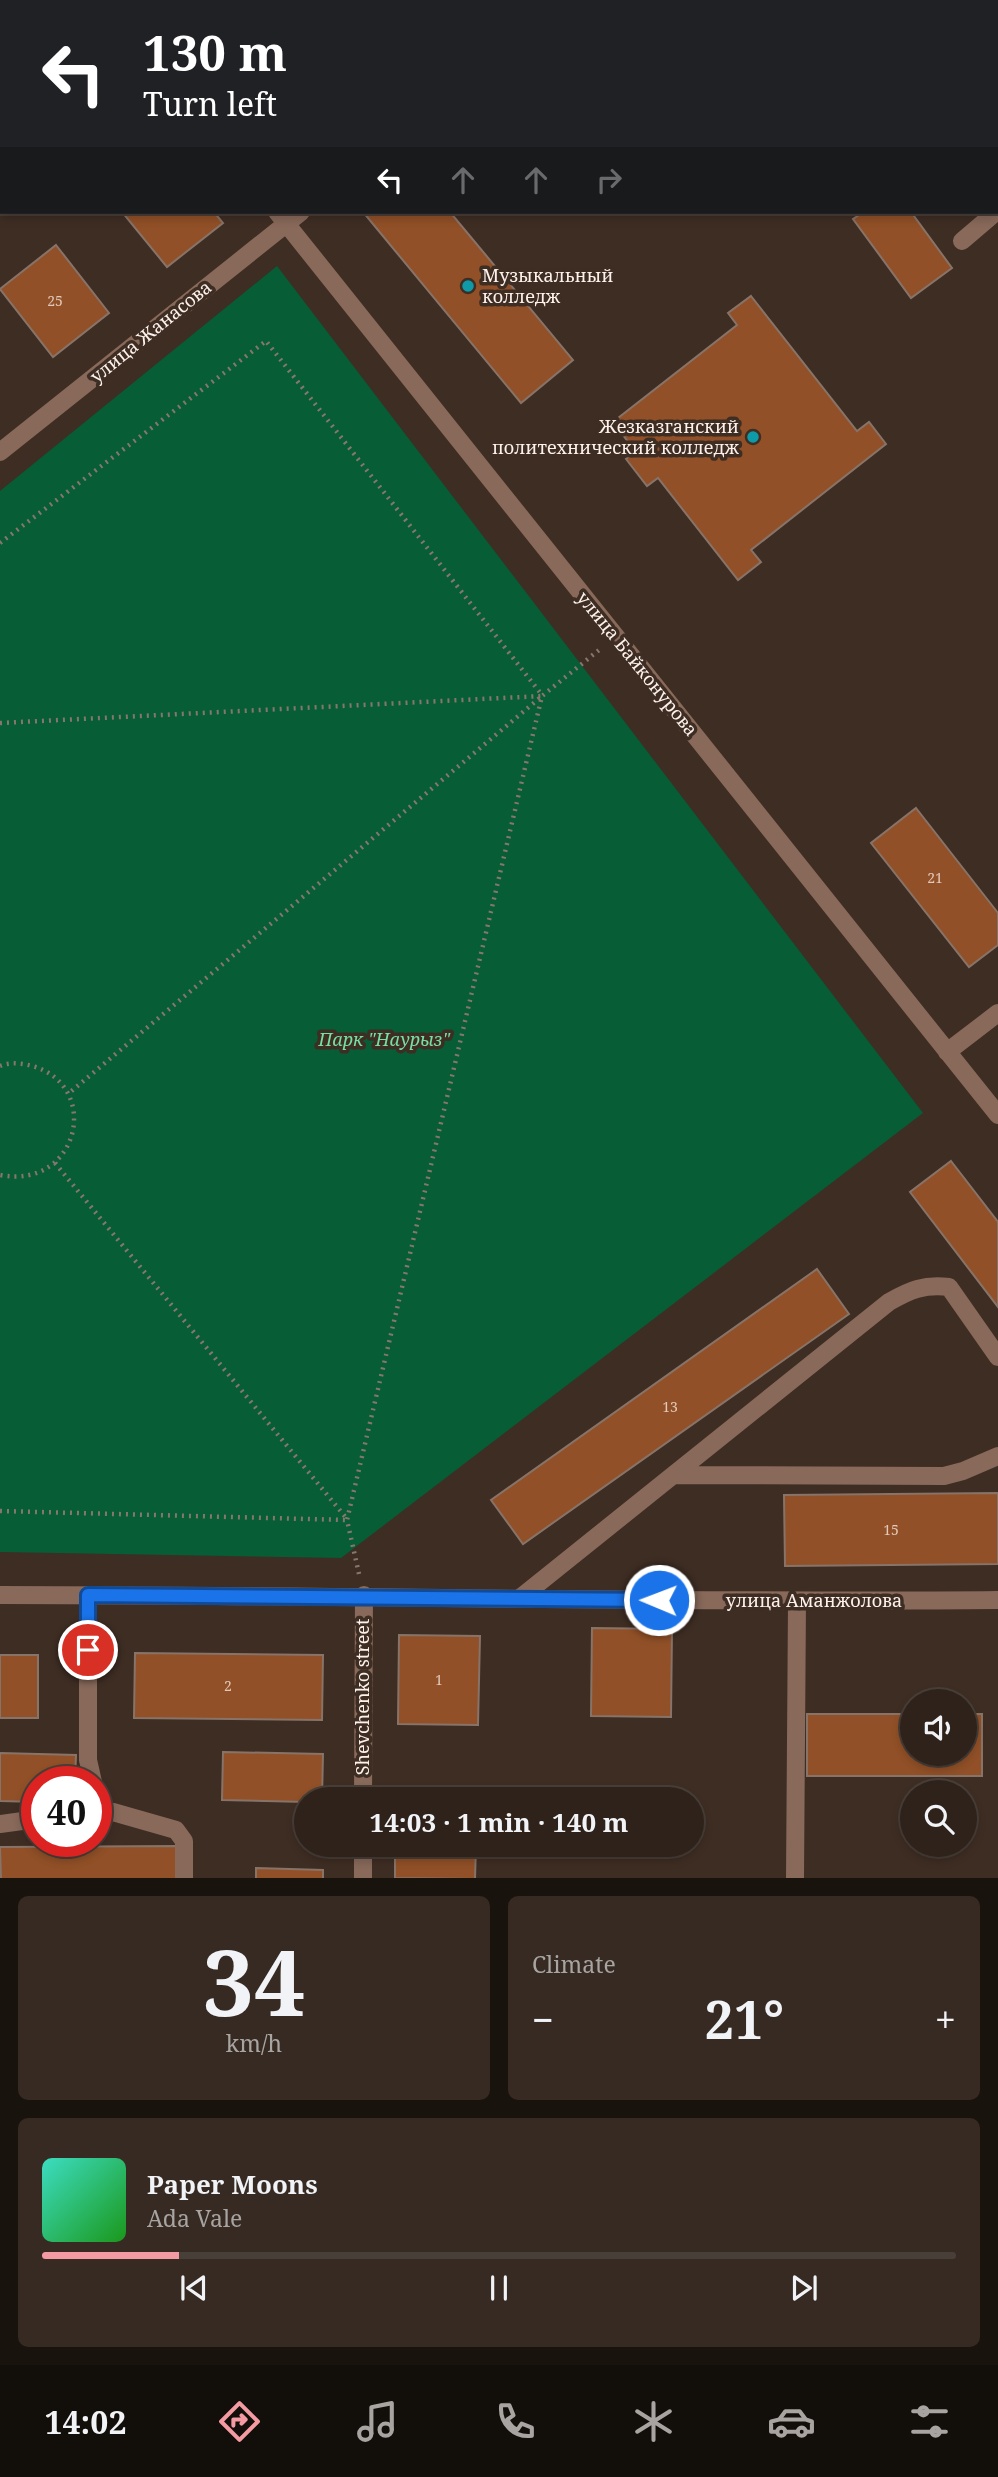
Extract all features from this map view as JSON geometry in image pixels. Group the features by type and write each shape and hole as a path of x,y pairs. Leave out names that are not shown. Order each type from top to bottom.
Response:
{"street":[{"path":"962,241 994,214"},
{"name":"улица Жанасова","path":"0,453 282,218"},
{"name":"улица Байконурова","path":"282,218 998,1115"},
{"path":"947,1052 998,1013"},
{"path":"520,1598 889,1302 911,1289 932,1285 949,1287 998,1357"},
{"path":"676,1475 944,1476 998,1456"},
{"name":"улица Аманжолова","path":"0,1595 364,1595 797,1602 998,1600"},
{"path":"88,1595 89,1766"},
{"name":"Shevchenko street","path":"363,1787 364,1595"},
{"path":"795,1878 797,1602"},
{"path":"112,1809 176,1830 184,1841 184,1878"},
{"path":"0,1824 21,1821"},
{"path":"363,1857 363,1878"}],"path":[{"path":"0,543 266,341 542,696"},
{"path":"68,1094 616,637"},
{"path":"0,723 542,696"},
{"path":"364,1595 347,1520 542,696"},
{"path":"0,1066 23,1063 41,1069 57,1079 68,1094 74,1112 74,1131 67,1149 55,1163 39,1174 20,1178 0,1175"},
{"path":"55,1163 347,1520"},
{"path":"0,1511 347,1520"}],"green space":[{"name":"Парк \"Наурыз\"","path":"277,266 923,1113 341,1558 0,1552 0,491"}],"building":[{"path":"124,214 216,214 223,223 167,267"},
{"name":"Музыкальный колледж","path":"365,214 452,214 573,360 521,403"},
{"path":"861,214 912,214 952,268 911,298 853,219"},
{"path":"56,245 109,313 53,357 0,289"},
{"name":"Жезказганский политехнический колледж","path":"751,296 857,431 869,422 886,444 751,550 761,562 738,580 658,478 647,486 626,459 635,451 613,422 737,325 728,313"},
{"path":"916,808 998,913 998,945 969,967 871,843"},
{"path":"951,1161 998,1222 998,1307 910,1192"},
{"path":"817,1269 849,1314 523,1544 491,1500"},
{"path":"998,1493 998,1564 785,1566 784,1495"},
{"path":"592,1628 672,1629 671,1717 591,1716"},
{"path":"399,1635 480,1636 478,1725 398,1724"},
{"path":"135,1653 323,1655 322,1720 134,1718"},
{"path":"0,1655 38,1655 38,1718 0,1718"},
{"path":"807,1714 900,1714 900,1766 977,1766 977,1714 982,1714 982,1776 807,1776"},
{"path":"223,1752 323,1754 322,1787 294,1787 294,1802 222,1800"},
{"path":"0,1753 76,1755 76,1766 21,1766 21,1802 0,1801"},
{"path":"112,1846 177,1846 177,1878 1,1878 0,1847 21,1847 21,1857 112,1857"},
{"path":"395,1857 476,1857 475,1878 395,1878"},
{"path":"256,1868 323,1870 323,1878 256,1878"}],"place":[{"name":"Музыкальный колледж","path":"468,286"},
{"name":"Жезказганский политехнический колледж","path":"753,437"}],"route":[{"path":"88,1650 88,1595 364,1595 659,1600"}]}
